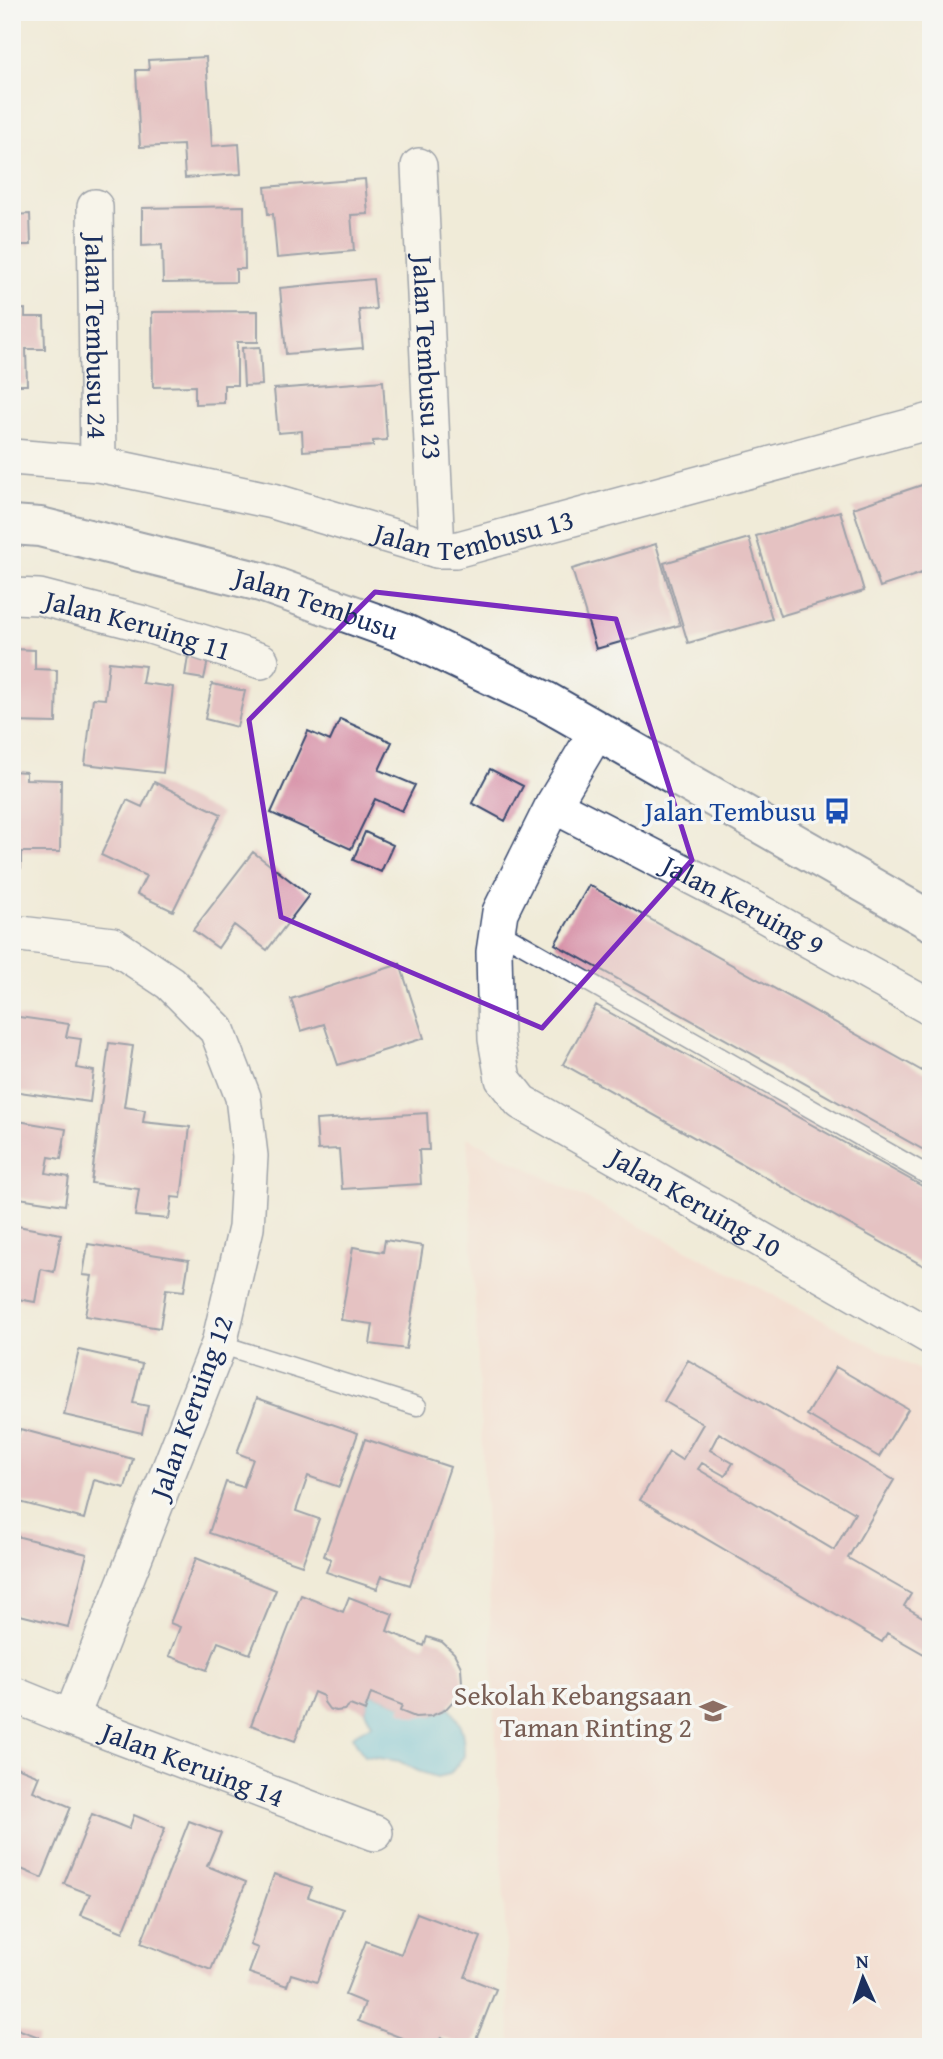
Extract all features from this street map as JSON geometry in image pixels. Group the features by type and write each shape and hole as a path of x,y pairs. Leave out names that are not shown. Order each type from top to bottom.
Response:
{"street":[{"name":"Jalan Tembusu 23","path":"419,166 437,550"},
{"name":"Jalan Tembusu 24","path":"95,207 99,464"},
{"name":"Jalan Tembusu 13","path":"12,457 99,464 273,501 437,550 455,550 931,421"},
{"name":"Jalan Tembusu","path":"12,525 40,527 261,582 403,633 547,702 931,921"},
{"name":"Jalan Keruing 11","path":"12,596 39,597 144,624 261,661"},
{"path":"497,930 500,912 553,805 597,731"},
{"name":"Jalan Keruing 9","path":"553,805 741,902 931,1008"},
{"name":"Jalan Keruing 10","path":"497,930 494,952 496,1039 503,1079 521,1102 931,1336"},
{"name":"Jalan Keruing 12","path":"12,933 113,945 170,983 217,1030 243,1097 250,1156 246,1228 219,1344 71,1718"},
{"name":"Jalan Keruing 14","path":"12,1694 375,1833"}],"lane":[{"path":"497,930 931,1177"},
{"path":"219,1344 417,1406"}],"highlighted area":[{"path":"375,592 616,619 692,860 542,1028 281,917 249,720"}],"shaded area":[{"name":"Sekolah Kebangsaan Taman Rinting 2","path":"467,1137 931,1376 931,2047 511,2047"}],"water":[{"path":"371,1693 431,1716 449,1706 457,1718 464,1748 464,1756 450,1774 437,1777 399,1761 364,1756 352,1736 372,1724 365,1711"}],"building":[{"path":"206,57 212,146 239,144 241,174 185,178 183,145 140,147 136,70 149,70 148,60"},
{"path":"365,179 368,214 351,215 354,251 277,258 273,214 268,214 265,187"},
{"path":"244,206 245,269 236,269 236,282 163,283 162,245 142,246 142,208"},
{"path":"30,214 31,245 16,245 17,281 12,281 12,215"},
{"path":"373,279 376,309 359,310 363,348 286,354 280,288"},
{"path":"25,309 25,317 44,317 45,349 26,349 27,385 12,385 12,310"},
{"path":"258,311 258,342 237,342 237,385 224,385 224,403 195,404 195,386 153,387 152,312"},
{"path":"260,347 262,385 244,386 242,348"},
{"path":"383,381 387,440 373,441 373,446 303,451 302,431 278,433 274,389"},
{"path":"931,482 931,570 880,587 853,508"},
{"path":"840,511 864,591 780,616 756,536"},
{"path":"749,538 772,619 688,643 664,563"},
{"path":"656,544 680,625 596,649 572,569"},
{"path":"12,649 35,650 35,669 57,670 56,723 12,722"},
{"path":"188,656 208,660 204,679 185,676"},
{"path":"109,662 145,666 142,683 173,687 163,773 85,764 93,698 105,699"},
{"path":"212,684 245,691 237,727 205,719"},
{"path":"340,719 392,742 379,770 415,785 402,811 375,799 351,849 271,813 308,731 330,741"},
{"path":"490,769 523,786 505,821 472,803"},
{"path":"12,771 26,772 26,779 61,780 60,852 21,852 21,868 12,868"},
{"path":"154,782 221,814 173,911 137,894 146,876 101,855 127,800 142,807"},
{"path":"365,832 393,845 381,872 353,860"},
{"path":"253,852 309,895 267,950 234,925 218,948 193,930"},
{"path":"589,885 931,1076 931,1154 555,944"},
{"path":"400,964 424,1038 338,1065 324,1024 301,1031 291,999"},
{"path":"596,1005 931,1191 931,1270 563,1064"},
{"path":"12,1016 69,1024 66,1037 81,1039 77,1068 94,1071 90,1102 12,1091"},
{"path":"109,1043 133,1046 124,1107 145,1110 143,1122 190,1127 181,1198 172,1197 169,1219 135,1216 139,1189 91,1183"},
{"path":"427,1113 429,1150 419,1150 421,1184 342,1189 339,1149 318,1150 316,1120"},
{"path":"12,1120 66,1129 61,1159 49,1157 46,1173 69,1177 65,1205 12,1197"},
{"path":"12,1225 61,1234 54,1272 41,1269 35,1302 12,1298"},
{"path":"385,1240 423,1246 406,1349 370,1344 373,1324 341,1320 353,1247 383,1252"},
{"path":"88,1244 189,1260 184,1291 166,1289 160,1328 85,1316 92,1276 83,1275"},
{"path":"79,1350 142,1364 133,1403 148,1406 142,1433 64,1415"},
{"path":"688,1360 894,1480 848,1558 911,1594 904,1606 926,1619 931,1612 931,1658 887,1633 882,1642 640,1500 669,1452 682,1460 703,1424 664,1401","holes":["719,1433 855,1513 834,1550 698,1469 702,1463 725,1476 733,1463 710,1450"]},
{"path":"836,1367 908,1409 879,1457 807,1415"},
{"path":"257,1398 358,1433 339,1487 308,1476 296,1511 319,1519 302,1565 209,1533 226,1482 243,1487 253,1459 237,1453"},
{"path":"20,1429 133,1459 125,1488 94,1480 84,1519 12,1500 15,1477 12,1476 12,1456"},
{"path":"365,1439 450,1467 410,1585 382,1576 377,1589 326,1572 331,1559 324,1556"},
{"path":"12,1535 87,1554 68,1627 12,1613"},
{"path":"196,1558 276,1590 250,1654 218,1642 207,1670 169,1656 180,1627 170,1623"},
{"path":"301,1595 343,1612 349,1597 393,1614 387,1631 424,1646 427,1637 442,1642 454,1653 461,1667 462,1683 456,1698 445,1710 431,1716 415,1717 400,1711 402,1705 371,1693 365,1711 350,1705 344,1710 336,1711 329,1709 323,1696 314,1692 295,1741 251,1725"},
{"path":"12,1765 39,1776 33,1791 71,1807 42,1878 12,1865"},
{"path":"92,1814 129,1829 134,1815 165,1828 123,1932 81,1915 90,1894 64,1884"},
{"path":"189,1821 221,1833 207,1866 246,1882 211,1970 141,1943"},
{"path":"274,1874 312,1887 308,1897 343,1909 317,1982 291,1974 287,1986 249,1973 258,1948 250,1945"},
{"path":"417,1913 481,1937 465,1977 496,1989 473,2047 441,2037 437,2047 425,2047 358,2021 365,2003 345,1995 366,1941 401,1954"},
{"path":"12,2027 39,2037 35,2047 12,2047"}],"place":[{"name":"Jalan Tembusu","path":"837,811"},
{"name":"Sekolah Kebangsaan Taman Rinting 2","path":"713,1711"}]}
